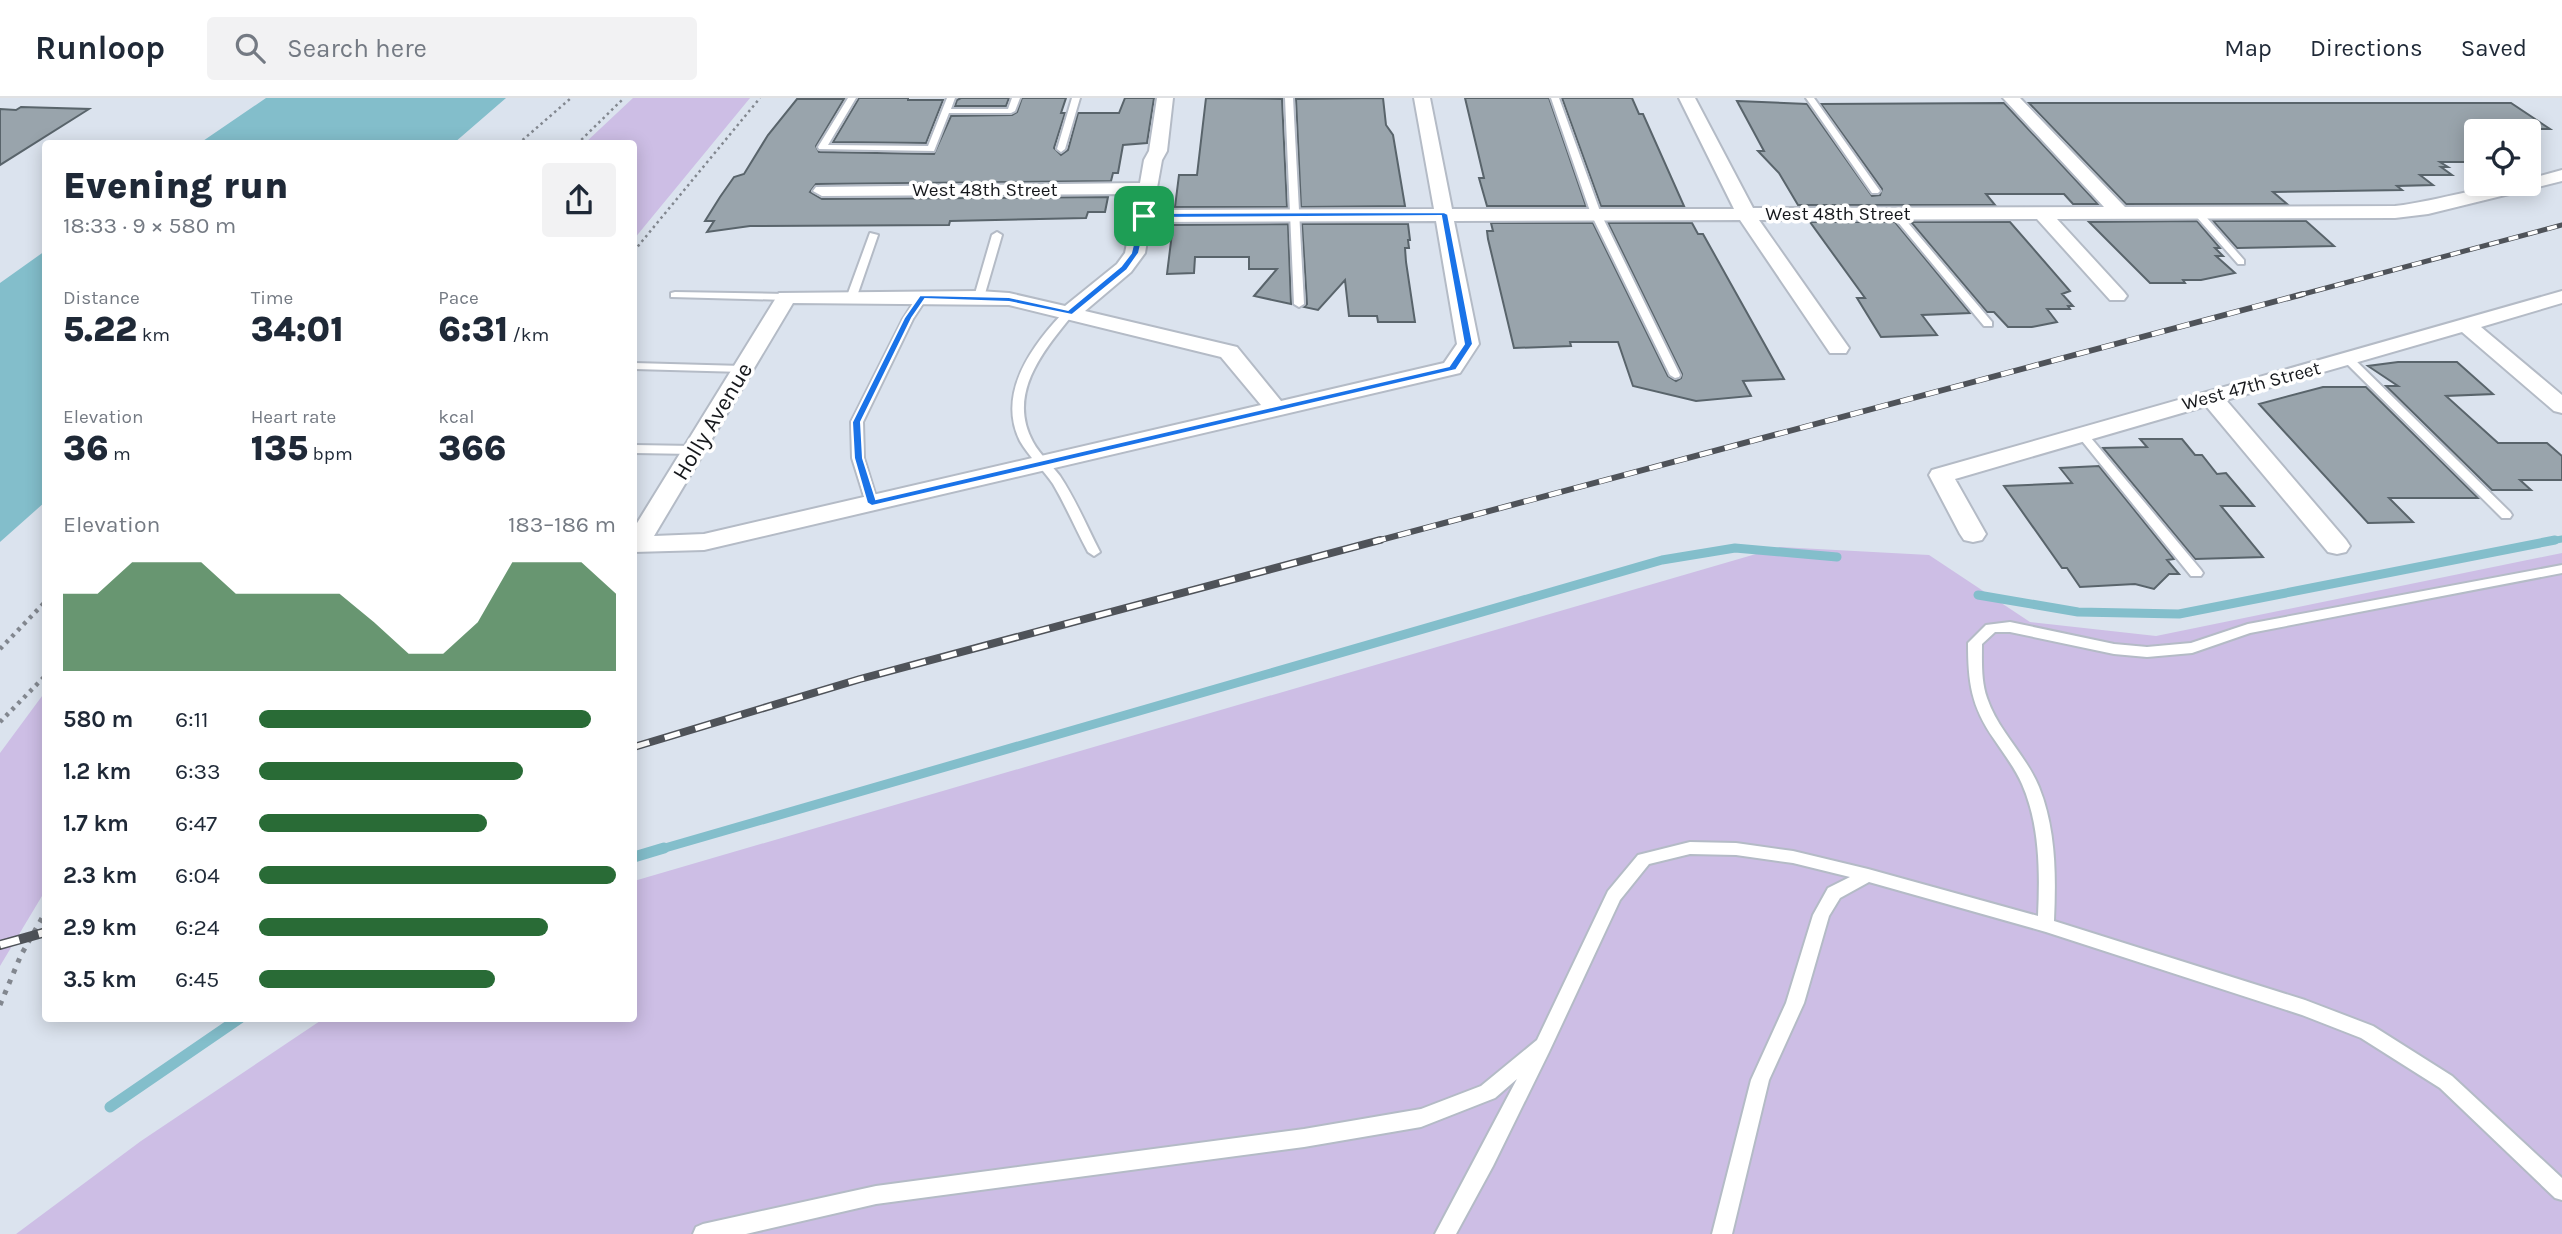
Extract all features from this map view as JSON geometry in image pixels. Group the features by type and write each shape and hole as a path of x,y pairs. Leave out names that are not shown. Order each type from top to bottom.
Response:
{"street":[{"path":"1069,313 1124,268 1135,253 1153,160 1158,151 1165,98"},
{"path":"637,546 704,542 1452,368 1468,344 1422,98"},
{"path":"1687,98 1745,213 1838,348"},
{"path":"2011,98 2120,212"},
{"name":"West 48th Street","path":"2541,181 2562,176"},
{"name":"West 48th Street","path":"822,191 1147,188"},
{"name":"West 48th Street","path":"1144,216 2395,212 2428,208 2478,196"},
{"path":"2043,214 2117,296"},
{"path":"786,297 923,296 1009,299 1229,352 1276,409"},
{"name":"Holly Avenue","path":"637,541 786,297"},
{"name":"West 47th Street","path":"1973,534 1941,475 2562,297"},
{"path":"2466,325 2562,406"},
{"path":"2210,396 2337,546"}],"lane":[{"path":"852,98 822,147 932,149 951,98"},
{"path":"946,111 1012,111 1016,98"},
{"path":"1061,149 1076,98"},
{"path":"1289,98 1293,215 1300,304"},
{"path":"1555,98 1597,214 1675,375"},
{"path":"1810,98 1875,191"},
{"path":"2197,212 2241,262"},
{"path":"1895,214 1988,324"},
{"path":"852,296 873,235"},
{"path":"979,297 997,235"},
{"path":"675,295 786,297"},
{"path":"872,503 858,458 857,422 908,318 923,296"},
{"path":"1069,313 1048,333 1035,352 1023,381 1018,410 1024,437 1054,477 1094,552"},
{"path":"2348,359 2506,515"},
{"path":"637,366 743,369"},
{"path":"2082,434 2196,573"},
{"path":"637,449 694,450"},
{"path":"2046,925 2048,886 2044,827 2031,786 2018,760 1992,725 1979,698 1975,643 1991,628 2010,626 2114,649 2147,652 2192,648 2248,629 2562,569"},
{"path":"1446,1234 1543,1046 1615,896 1644,859 1690,848 1735,849 1793,856 1868,875 2046,925 2305,1008 2367,1032 2446,1082 2562,1191"},
{"path":"1722,1234 1760,1080 1795,1003 1821,915 1834,893 1868,875"},
{"path":"703,1234 876,1195 1304,1138 1421,1118 1488,1092 1543,1046"}],"path":[{"path":"523,140 570,98"},
{"path":"581,140 624,98"},
{"path":"637,247 760,98"},
{"path":"0,649 42,605"},
{"path":"0,722 42,679"},
{"path":"0,1005 21,956 42,918"}],"shaded area":[{"path":"633,98 750,98 637,235 637,140 588,140"},
{"path":"1780,547 1929,555 2030,622 2156,636 2562,553 2562,1234 16,1234 141,1141 319,1022 637,1022 637,880"},
{"path":"42,696 42,896 0,966 0,753"}],"water":[{"path":"266,98 506,98 457,140 204,140"},
{"path":"42,253 42,505 0,542 0,283"}],"building":[{"path":"859,98 943,100 926,143 833,142"},
{"path":"961,98 1009,98 1006,106 955,106"},
{"path":"1022,98 1066,98 1061,113 1065,113 1054,148 1061,155 1068,150 1078,113 1119,113 1125,98 1154,98 1147,143 1123,145 1118,173 1113,173 1111,181 816,184 810,192 822,199 1108,197 1105,212 1088,212 1086,218 950,221 949,225 750,226 707,232 714,221 705,221 720,197 734,177 744,174 768,135 797,99 844,99 816,146 819,152 934,154 951,116 1012,115 1017,112"},
{"path":"1206,98 1282,99 1287,207 1175,207 1179,175 1197,175"},
{"path":"1383,98 1386,125 1393,135 1405,206 1301,207 1296,99"},
{"path":"1465,98 1549,98 1586,206 1487,206 1479,178 1484,178"},
{"path":"1562,98 1632,98 1639,114 1643,114 1684,206 1601,206"},
{"path":"1737,101 1807,104 1872,196 1880,195 1882,189 1821,104 2004,103 2098,204 2073,204 2064,194 1986,194 1995,205 1798,205 1779,173 1758,151 1764,151"},
{"path":"2029,103 2511,103 2535,119 2464,119 2464,162 2440,162 2448,167 2441,167 2452,175 2420,175 2433,185 2397,186 2402,190 2273,192 2287,204 2126,204"},
{"path":"21,107 89,109 0,165 0,109 16,110"},
{"path":"2197,221 2220,248 2215,248 2223,256 2216,256 2235,273 2201,280 2183,280 2185,283 2150,283 2089,222"},
{"path":"2213,221 2306,221 2334,246 2237,248"},
{"path":"1810,222 1895,222 1970,313 1922,315 1937,335 1881,337 1857,298 1865,298"},
{"path":"1911,222 2010,222 2070,291 2062,294 2073,306 2068,306 2070,309 2047,309 2057,322 2032,327 2008,327 1994,312 1987,312"},
{"path":"1491,223 1593,223 1668,376 1676,381 1682,374 1608,223 1692,223 1698,234 1703,234 1784,379 1743,381 1751,396 1696,401 1633,386 1618,342 1570,342 1571,346 1514,348 1488,239 1487,231 1493,231"},
{"path":"1288,224 1291,304 1254,296 1277,269 1249,269 1249,257 1195,257 1194,273 1167,274 1173,225"},
{"path":"1302,224 1408,224 1410,240 1409,248 1405,248 1406,262 1415,322 1378,322 1377,316 1349,316 1345,280 1318,310 1304,307 1307,304"},
{"path":"2398,362 2457,362 2493,394 2446,396 2498,443 2547,443 2562,456 2562,480 2520,480 2531,490 2492,490 2386,386 2398,386 2368,366"},
{"path":"2323,387 2366,387 2478,498 2389,498 2413,522 2368,523 2259,404"},
{"path":"2140,439 2182,439 2195,455 2202,455 2217,474 2226,473 2254,506 2221,506 2263,557 2195,559 2103,448 2147,447"},
{"path":"2099,466 2174,559 2167,560 2179,574 2169,574 2154,589 2135,584 2080,587 2067,568 2062,568 2004,486 2072,483 2060,468"}],"waterway":[{"path":"2546,542 2562,539"},
{"path":"1978,595 2078,612 2179,614 2555,540"},
{"path":"658,850 1662,560 1735,548 1837,557"},
{"path":"637,856 664,848"},
{"path":"110,1107 234,1022"}],"railway":[{"path":"2296,296 2562,225"},
{"path":"1373,542 2303,294"},
{"path":"637,746 860,679 1380,540"},
{"path":"0,945 42,933"}],"route":[{"path":"1444,214 1468,344 1452,368 872,503 858,458 857,422 908,318 923,296 1009,299 1069,313 1124,268 1135,253 1144,216 1444,214"}]}
